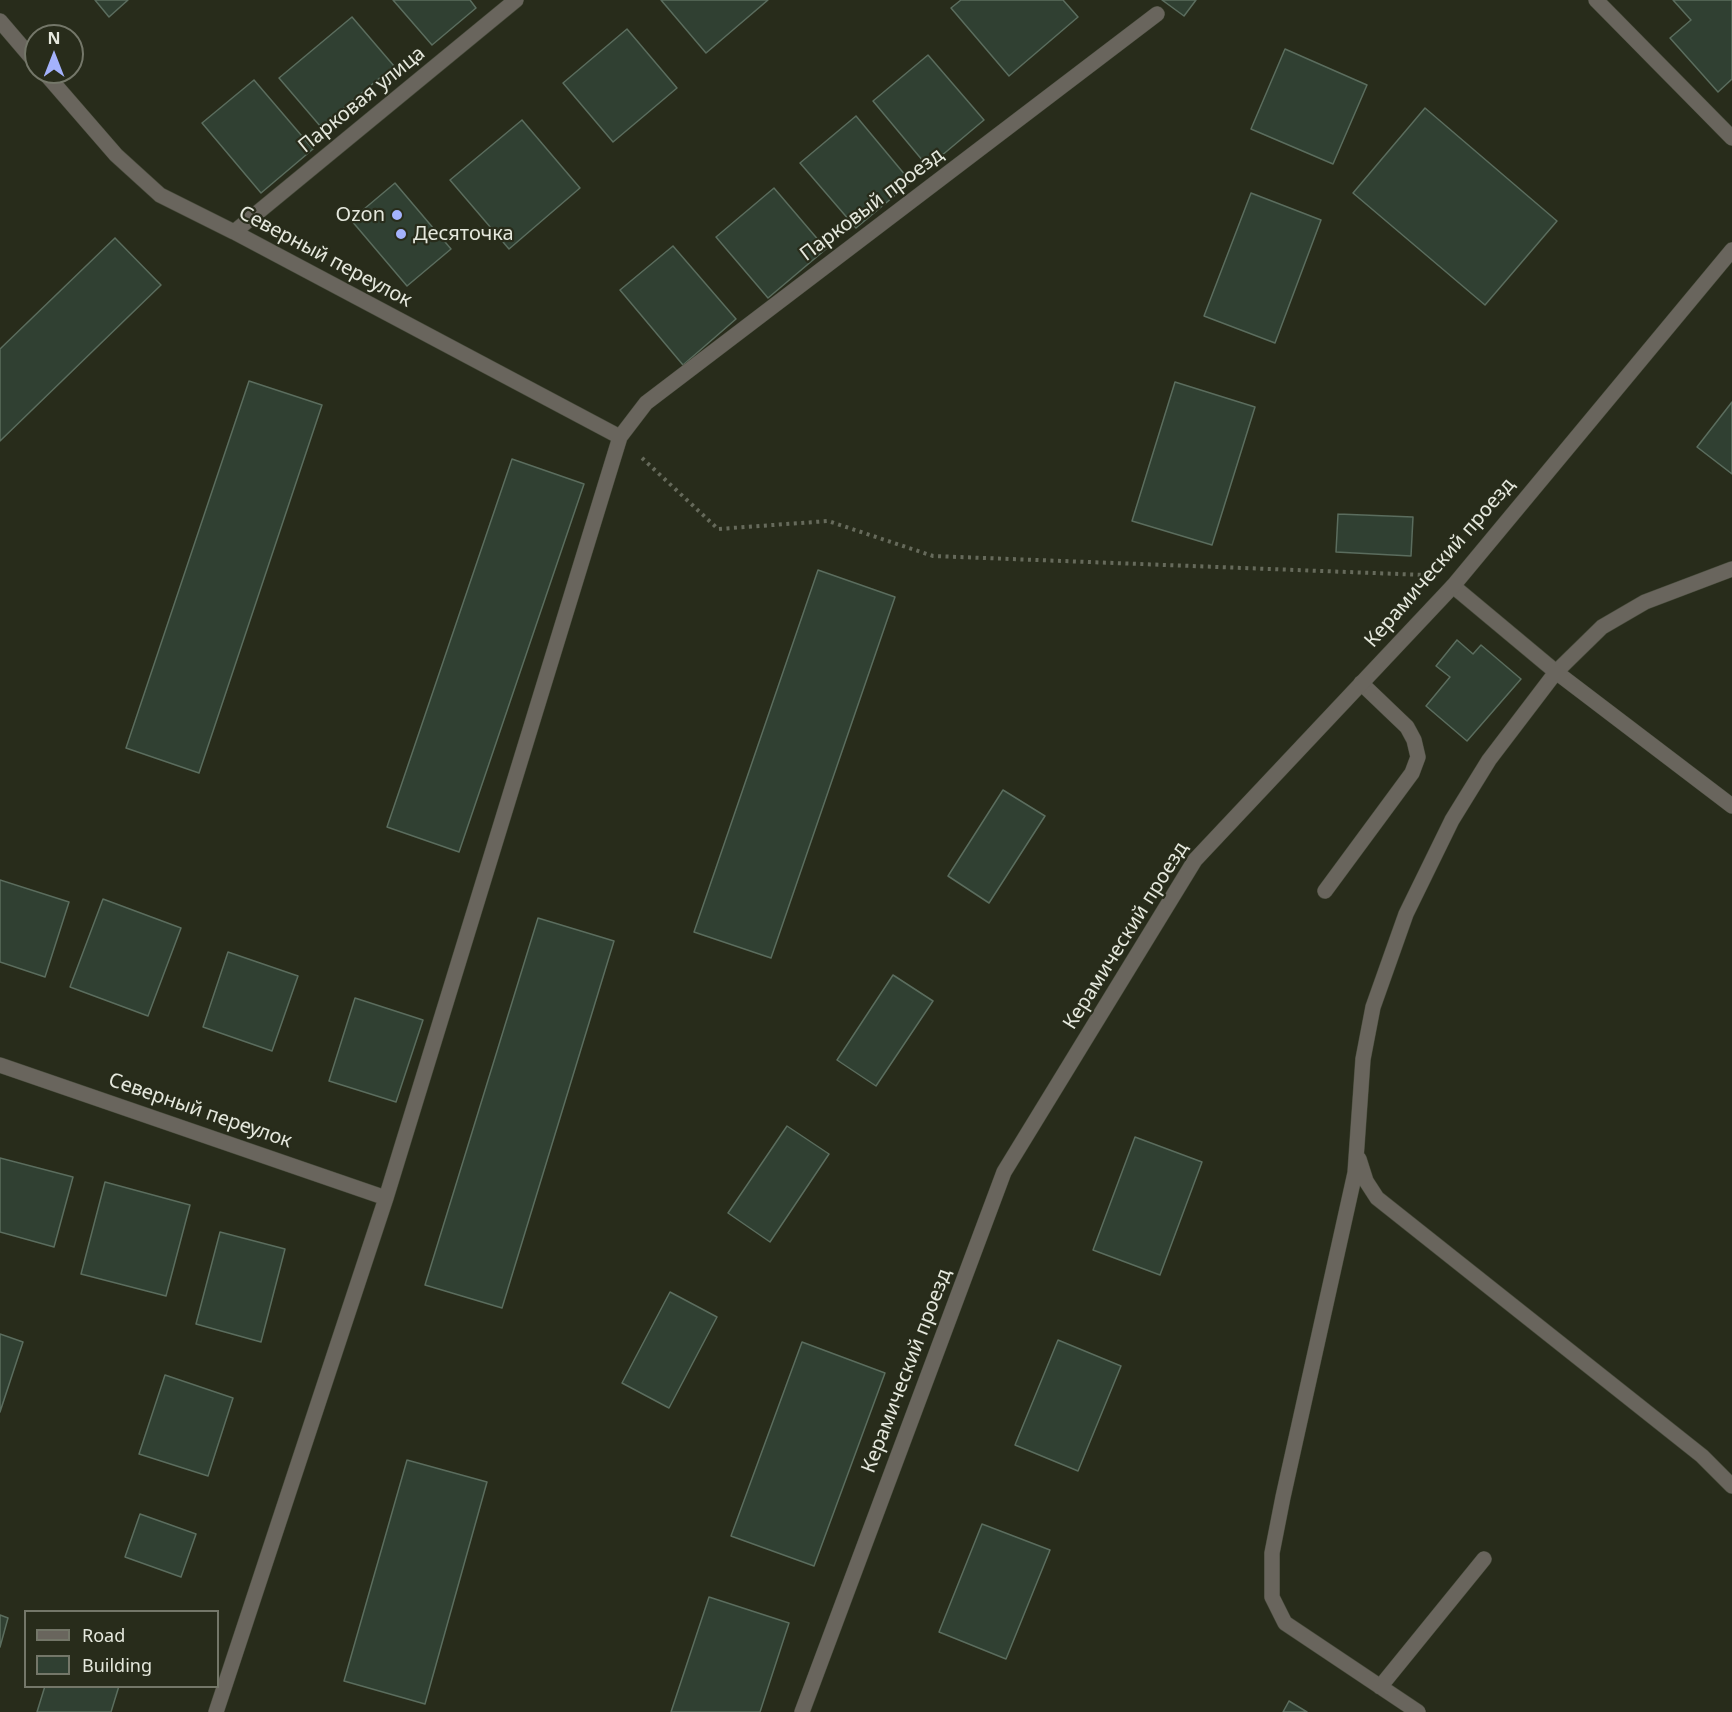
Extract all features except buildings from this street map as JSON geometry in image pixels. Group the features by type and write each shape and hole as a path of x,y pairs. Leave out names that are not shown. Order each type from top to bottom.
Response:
{"street":[{"name":"Парковая улица","path":"234,232 516,0"},
{"path":"1596,0 1732,138"},
{"name":"Парковый проезд","path":"620,437 646,404 1157,14"},
{"path":"0,21 24,49"},
{"name":"Северный переулок","path":"54,84 116,155 160,195 620,437"},
{"name":"Керамический проезд","path":"801,1712 1004,1172 1195,860 1448,591 1732,250"},
{"path":"216,1712 387,1198 620,437"},
{"path":"1418,1712 1285,1623 1272,1597 1272,1553 1282,1497 1355,1173 1363,1059 1373,1007 1406,914 1452,820 1489,760 1557,672 1602,627 1645,602 1732,569"},
{"path":"1448,591 1732,806"},
{"path":"1325,891 1412,772 1418,757 1414,740 1407,727 1361,683"},
{"name":"Северный переулок","path":"0,1065 387,1198"},
{"path":"1356,1142 1366,1180 1377,1198 1702,1456 1732,1486"},
{"path":"1380,1687 1484,1558"}],"path":[{"path":"620,437 718,530 828,521 933,556 1425,575 1448,591"}],"place":[{"name":"Ozon","path":"397,215"},
{"name":"Десяточка","path":"401,234"}]}
